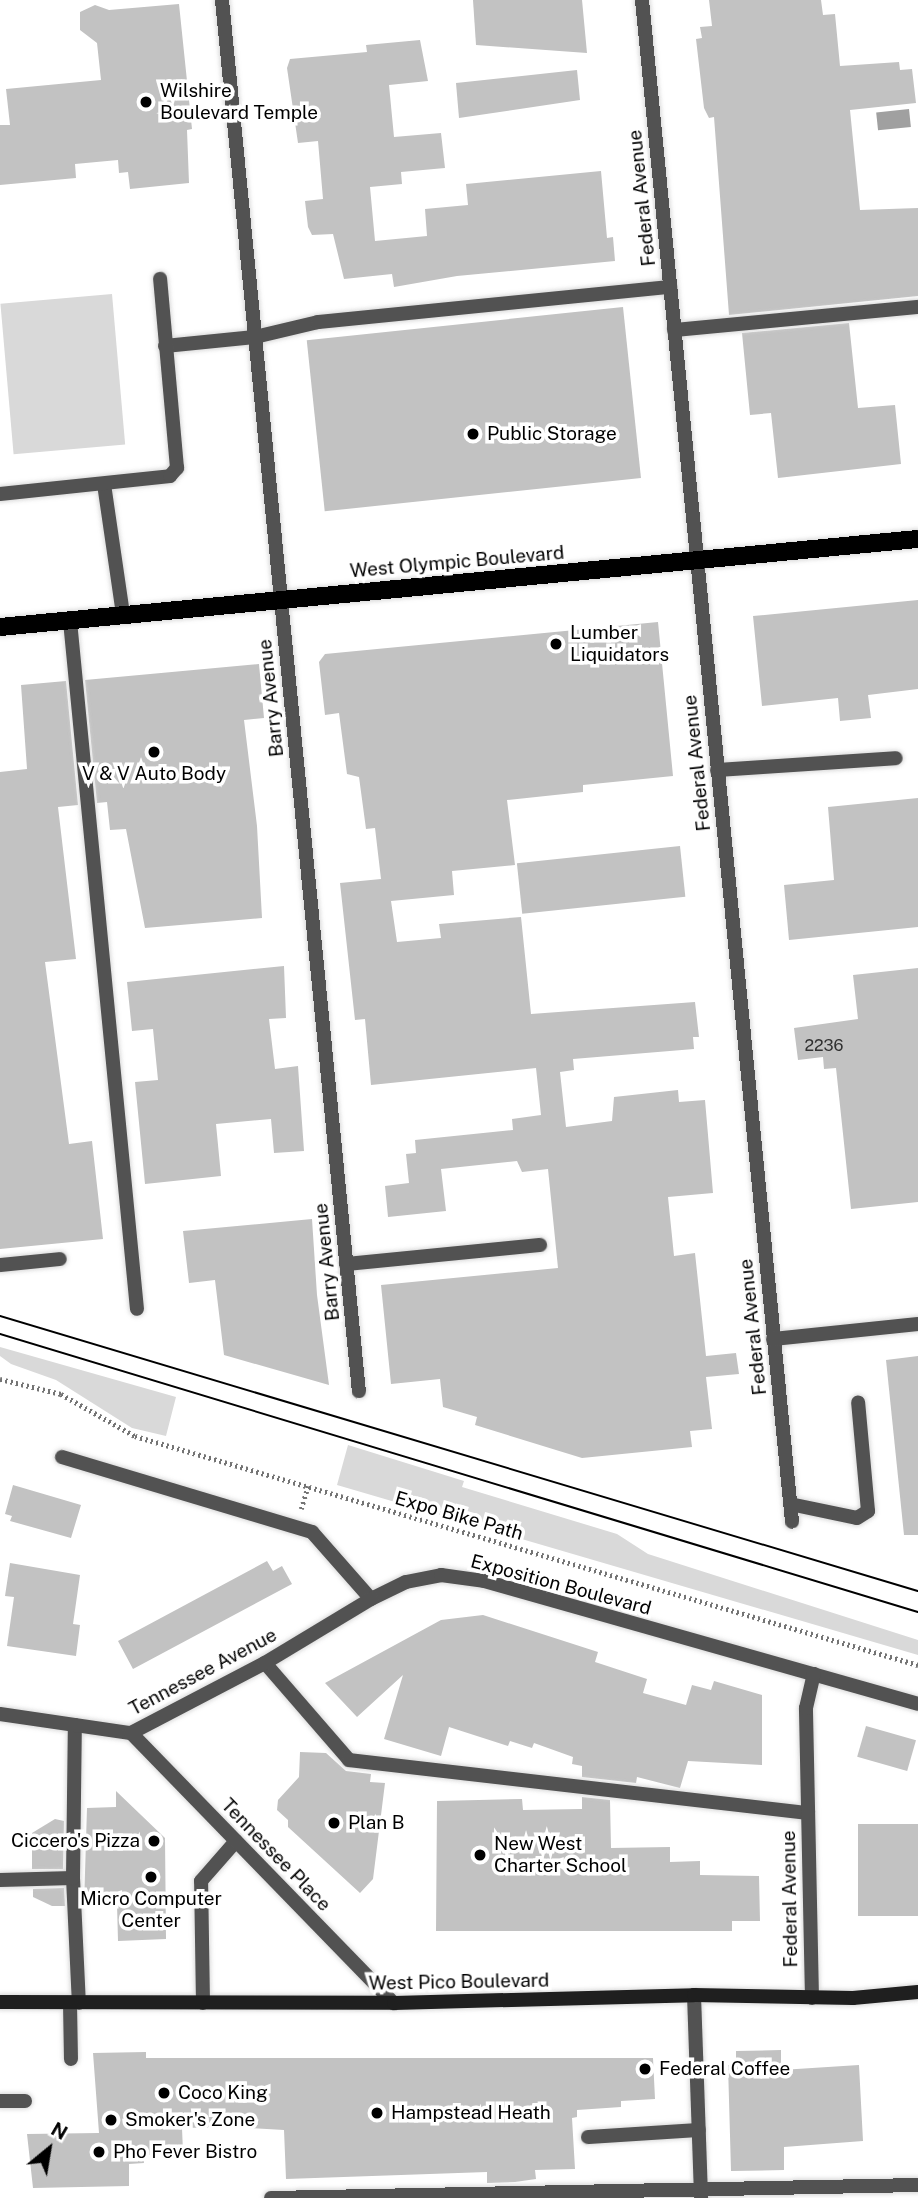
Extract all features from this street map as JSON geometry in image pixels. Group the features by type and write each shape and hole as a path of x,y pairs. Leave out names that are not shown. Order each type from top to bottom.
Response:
{"main road":[{"name":"West Olympic Boulevard","path":"0,627 281,598 918,540"},
{"name":"West Pico Boulevard","path":"0,2003 394,2003 694,1995 812,1998 918,1992"}],"street":[{"name":"Barry Avenue","path":"222,0 359,1391"},
{"name":"Federal Avenue","path":"642,0 792,1522"},
{"path":"0,494 170,477 177,468 160,279"},
{"path":"165,346 255,337 318,322 670,287"},
{"path":"674,330 918,307"},
{"path":"104,484 123,615"},
{"path":"70,621 137,1310"},
{"path":"718,770 896,758"},
{"path":"346,1264 540,1245"},
{"path":"0,1265 60,1259"},
{"path":"773,1339 918,1324"},
{"path":"790,1504 857,1518 867,1511 858,1402"},
{"path":"62,1457 312,1532 371,1599"},
{"name":"Exposition Boulevard","path":"371,1599 406,1582 442,1575 484,1581 918,1704"},
{"name":"Tennessee Avenue","path":"0,1714 131,1733 265,1663 371,1599"},
{"path":"265,1663 349,1760 808,1813"},
{"name":"Federal Avenue","path":"812,1998 806,1708 814,1674"},
{"path":"71,2059 74,2003 75,1725"},
{"name":"Tennessee Place","path":"131,1733 394,2003"},
{"path":"202,2003 201,1881 236,1841"},
{"path":"0,1880 74,1878"},
{"path":"694,1995 701,2195"},
{"path":"0,2101 25,2101"},
{"path":"588,2137 699,2130"},
{"path":"271,2198 878,2193 918,2185"}],"path":[{"name":"Expo Bike Path","path":"0,1379 61,1394 135,1436 918,1665"}],"shaded area":[{"path":"909,109 911,127 878,130 876,112"},
{"path":"112,294 125,444 14,454 0,304"},
{"path":"0,1347 176,1397 166,1436 132,1428 56,1380 11,1364 0,1356"},
{"path":"348,1445 464,1481 462,1487 617,1534 648,1554 918,1640 918,1655 337,1485"}],"building":[{"path":"473,0 582,0 587,53 476,45"},
{"path":"709,0 821,0 823,15 835,14 840,66 899,62 900,70 912,69 916,103 850,110 860,210 918,208 918,296 729,315 714,117 709,118 704,108 696,39 702,38 700,27 712,26"},
{"name":"Wilshire Boulevard Temple","path":"179,4 192,129 187,130 189,183 130,189 128,172 119,173 118,160 75,164 76,178 0,185 0,125 10,125 6,89 101,80 97,43 80,30 80,12 95,5 109,10"},
{"path":"420,40 428,81 389,85 394,137 441,133 445,168 401,172 402,184 370,187 375,241 427,236 425,209 468,205 466,184 601,171 607,238 613,237 615,261 457,276 394,287 392,274 344,279 333,234 312,235 308,227 305,201 323,199 318,141 298,143 287,68 290,59 367,52 366,45"},
{"path":"577,70 580,100 459,118 456,83"},
{"path":"623,307 641,478 325,511 307,340"},
{"path":"849,323 858,408 895,405 901,464 778,478 771,413 750,415 742,333"},
{"path":"918,600 918,689 868,695 871,718 840,721 838,698 762,706 753,616"},
{"path":"658,622 673,776 583,785 583,792 507,800 515,865 452,871 454,895 391,901 397,942 441,938 439,924 521,917 531,1014 695,1002 699,1037 693,1037 694,1049 573,1059 574,1070 560,1072 566,1127 612,1121 614,1097 678,1090 679,1102 705,1100 713,1193 668,1197 674,1256 695,1253 706,1356 736,1353 739,1374 706,1377 712,1429 690,1431 692,1447 582,1458 475,1425 477,1417 443,1407 440,1379 391,1384 381,1285 558,1268 548,1169 522,1172 517,1161 441,1169 446,1211 388,1217 385,1186 409,1183 406,1154 416,1153 415,1140 513,1130 512,1119 541,1115 536,1068 371,1085 365,1019 355,1020 340,883 381,879 375,828 366,829 359,777 347,774 339,713 325,715 319,662 325,654"},
{"path":"259,664 264,718 244,720 257,826 262,918 145,928 126,829 110,830 107,802 97,803 85,680"},
{"path":"66,681 78,805 58,807 76,959 45,962 69,1144 92,1141 103,1239 0,1249 0,772 27,769 21,685"},
{"path":"918,798 918,927 789,940 784,885 834,880 828,807"},
{"path":"680,846 685,897 522,914 517,863"},
{"path":"284,966 286,1018 269,1019 275,1069 298,1066 304,1151 274,1153 271,1119 216,1124 221,1176 145,1184 135,1082 158,1080 153,1029 132,1031 127,982"},
{"path":"918,968 918,1202 851,1209 836,1068 824,1069 823,1057 798,1060 794,1028 858,1019 853,975"},
{"path":"312,1219 317,1295 329,1385 224,1355 215,1280 189,1283 183,1231"},
{"path":"918,1356 918,1535 904,1535 886,1360"},
{"path":"13,1485 81,1505 71,1538 10,1521 12,1516 5,1514"},
{"path":"267,1561 273,1571 282,1566 292,1584 133,1669 118,1641"},
{"path":"10,1563 80,1575 73,1624 80,1625 76,1656 7,1646 14,1597 5,1596"},
{"path":"483,1615 598,1652 595,1662 647,1679 643,1693 686,1705 692,1685 711,1690 714,1681 762,1695 762,1765 688,1761 680,1788 637,1777 636,1783 582,1777 582,1766 572,1764 573,1757 534,1743 532,1748 510,1741 508,1746 449,1727 441,1756 384,1739 403,1675 357,1717 325,1683 441,1620"},
{"path":"866,1726 916,1740 907,1771 857,1757"},
{"name":"Plan B","path":"300,1752 326,1753 346,1771 371,1774 370,1782 385,1783 373,1879 360,1893 288,1827 288,1820 277,1810 278,1800 299,1777"},
{"path":"116,1791 165,1838 166,1939 118,1941 117,1904 84,1905 87,1808 116,1807"},
{"path":"582,1797 610,1800 611,1848 670,1847 670,1862 700,1861 700,1875 759,1876 760,1921 732,1921 732,1931 436,1931 437,1801 522,1799 523,1810 582,1809"},
{"path":"55,1819 64,1821 63,1869 32,1869 32,1833"},
{"path":"858,1824 918,1824 918,1916 858,1916"},
{"path":"64,1888 65,1906 52,1906 33,1897 33,1889"},
{"path":"781,2050 781,2070 859,2065 863,2141 784,2147 784,2170 731,2171 728,2065 736,2065 736,2051"},
{"path":"146,2052 146,2058 653,2058 655,2099 621,2101 621,2107 577,2110 577,2117 572,2118 575,2169 535,2170 536,2179 487,2183 487,2172 286,2179 284,2130 232,2127 182,2128 183,2152 152,2154 143,2157 144,2163 129,2164 129,2186 33,2188 27,2134 99,2133 93,2053"}],"tram line":[{"path":"0,1316 918,1591"},
{"path":"0,1334 918,1612"}],"place":[{"name":"Wilshire Boulevard Temple","path":"146,102"},
{"name":"Public Storage","path":"473,434"},
{"name":"Lumber Liquidators","path":"556,644"},
{"name":"V & V Auto Body","path":"154,752"},
{"name":"Plan B","path":"334,1823"},
{"name":"Ciccero's Pizza","path":"154,1841"},
{"name":"New West Charter School","path":"480,1855"},
{"name":"Micro Computer Center","path":"151,1877"},
{"name":"Federal Coffee","path":"645,2069"},
{"name":"Coco King","path":"164,2093"},
{"name":"Hampstead Heath","path":"377,2113"},
{"name":"Smoker's Zone","path":"111,2120"},
{"name":"Pho Fever Bistro","path":"99,2152"}]}
